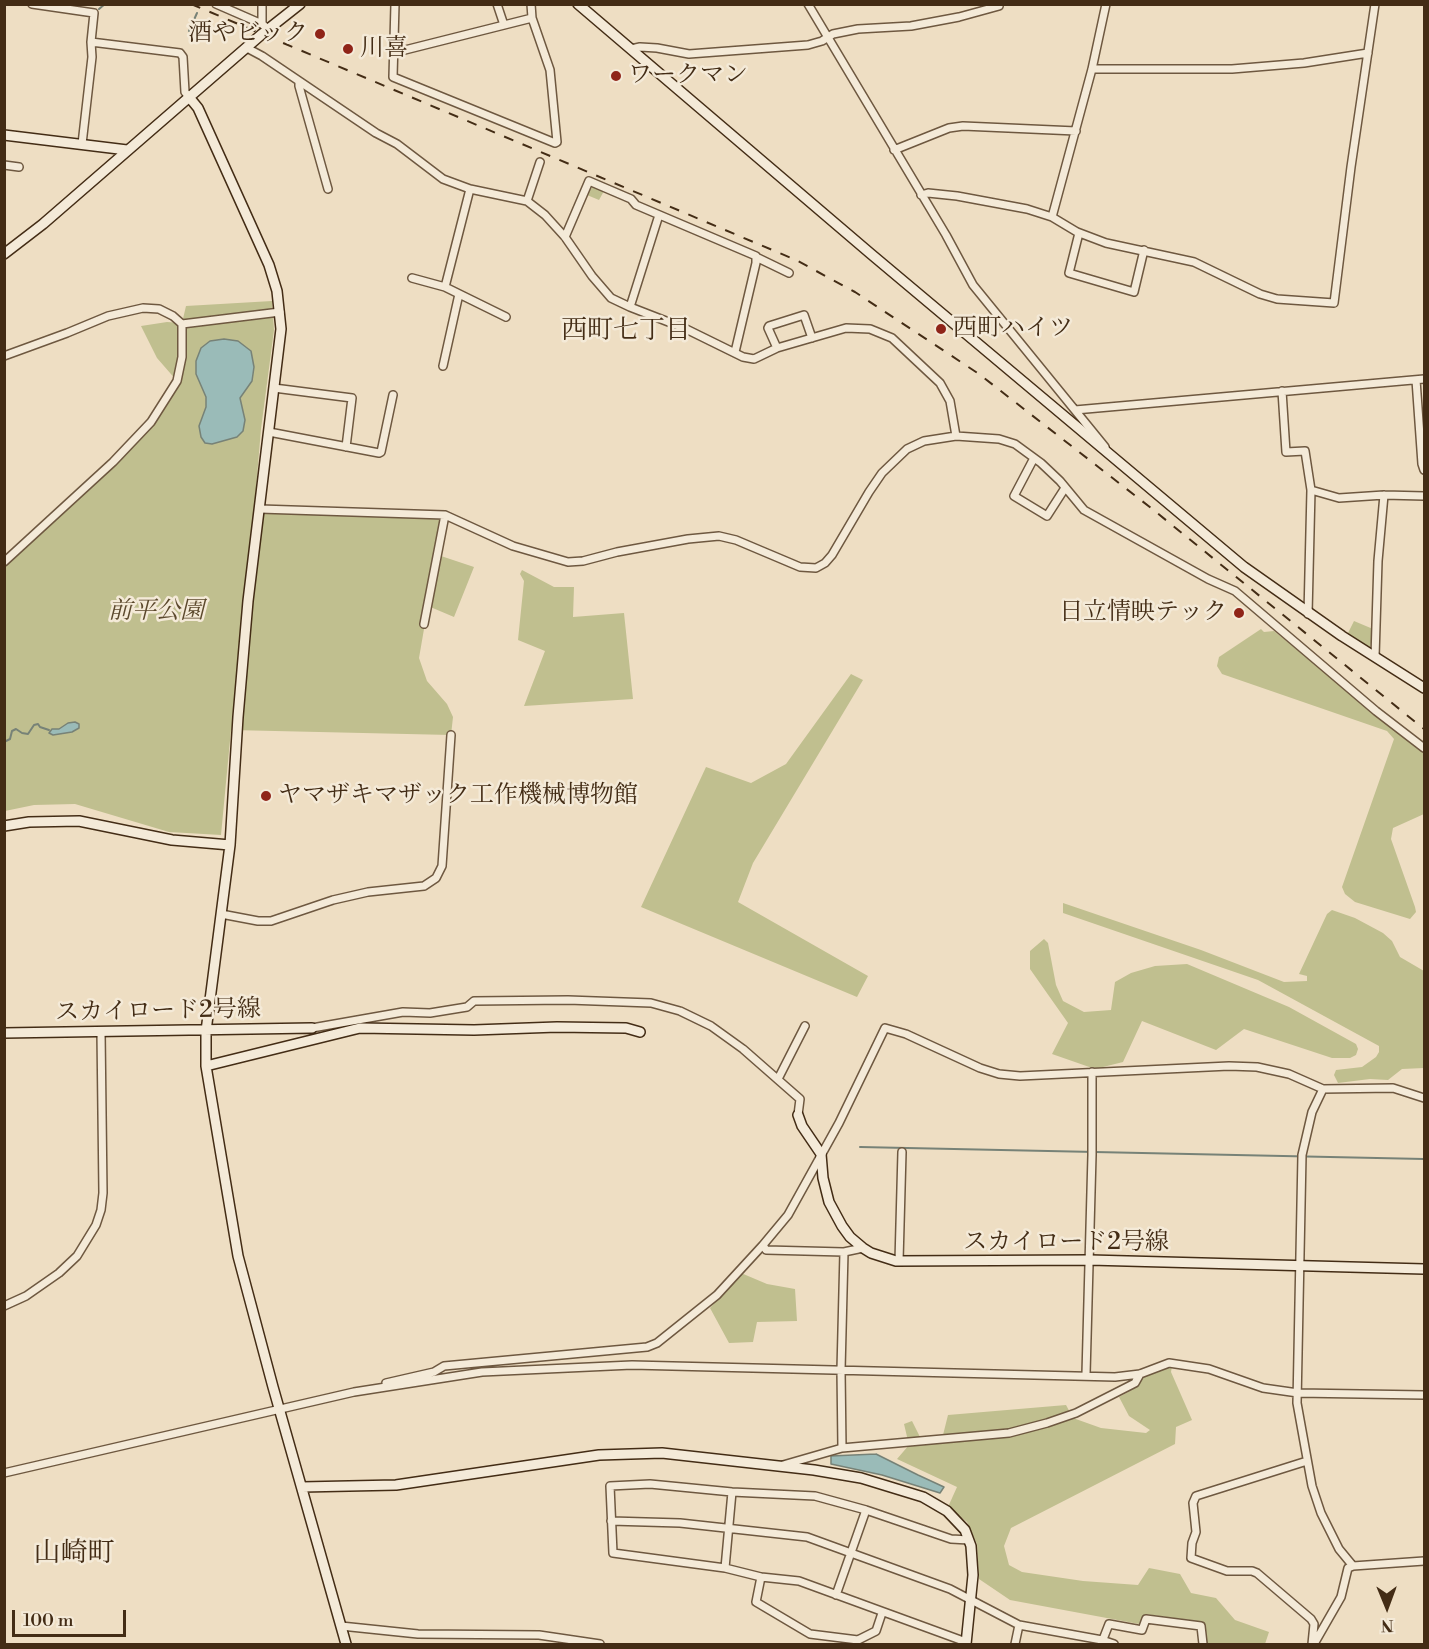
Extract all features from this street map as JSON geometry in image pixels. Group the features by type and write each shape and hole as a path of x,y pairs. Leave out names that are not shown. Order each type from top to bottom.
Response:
{"street":[{"path":"32,4 94,13 92,57 82,144"},
{"path":"216,4 265,26"},
{"path":"262,4 265,26"},
{"path":"4,254 43,224 247,48 265,26 300,4"},
{"path":"395,4 393,76 555,143 557,142 550,70 532,18 531,4"},
{"path":"497,4 504,25"},
{"path":"578,4 1117,462 1244,567 1308,614 1425,688"},
{"path":"808,4 973,285 1117,462"},
{"path":"631,50 657,48 689,54 808,45 822,41 827,36 858,29 911,26 976,8 999,6 998,4"},
{"path":"1052,217 1092,69 1106,4"},
{"path":"921,195 928,193 957,196 1027,209 1052,217 1078,233 1106,243 1194,262 1268,296 1334,303 1376,4"},
{"path":"393,53 532,18"},
{"path":"91,42 180,53 183,57 185,92 198,108 259,243 277,291 281,329 241,675 230,845 206,1031 206,1066 238,1256 346,1644"},
{"path":"247,48 376,133 397,144 444,179 470,189 527,201 545,215 565,237 592,276 611,298 630,307 684,328 743,357 754,359 777,348 835,331 854,328 870,329 892,338 940,383 950,401 956,436"},
{"path":"1092,69 1232,69 1304,63 1368,53"},
{"path":"299,81 328,189"},
{"path":"894,150 949,128 963,126 1076,131"},
{"path":"4,135 127,150"},
{"path":"527,201 540,162"},
{"path":"4,165 19,166"},
{"path":"565,237 589,181 631,199 636,205 756,256 789,273"},
{"path":"445,287 470,189"},
{"path":"630,307 659,215"},
{"path":"1078,233 1069,273 1134,291 1144,250"},
{"path":"735,352 756,256"},
{"path":"412,278 445,287 506,317"},
{"path":"443,366 459,294"},
{"path":"4,356 108,316 143,308 159,309 173,315 182,324 183,357 177,381 151,422 113,462 4,562"},
{"path":"182,324 280,312"},
{"path":"777,348 769,326 804,315 812,338"},
{"path":"1075,410 1420,379 1422,464 1425,470"},
{"path":"274,388 352,398 346,447"},
{"path":"1282,391 1286,452 1305,451 1311,490 1308,614"},
{"path":"269,432 379,453 393,395"},
{"path":"260,509 445,515 513,546 568,562 583,561 687,538 719,536 736,540 800,567 816,568 832,555 869,492 894,460 907,449 924,441 956,436 999,439 1015,444 1034,458 1084,510 1208,579 1235,591 1376,711 1425,748"},
{"path":"1034,458 1014,496 1047,516 1065,488"},
{"path":"1311,490 1339,498 1384,495 1425,496"},
{"path":"1375,657 1378,561 1384,495"},
{"path":"424,624 445,515"},
{"path":"220,914 271,921 333,900 368,892 424,886 436,878 442,866 451,735"},
{"path":"4,826 29,822 79,821 172,840 230,845"},
{"path":"312,1028 403,1012 430,1013 467,1007 474,1001 568,1000 651,1003 680,1011 711,1026 743,1049 800,1099 798,1115"},
{"path":"778,1079 806,1026"},
{"path":"206,1066 360,1028 474,1030 557,1027 626,1028 640,1032"},
{"name":"スカイロード2号線","path":"4,1033 312,1028"},
{"path":"364,1391 381,1384 434,1372 444,1366 647,1347 657,1343 717,1295 788,1215 839,1123 885,1028 906,1034 980,1068 999,1074 1020,1076 1257,1066 1289,1074 1323,1089 1393,1088 1425,1098"},
{"path":"4,1306 27,1296 59,1273 86,1244 98,1217 103,1193 104,1157 101,1032"},
{"path":"1086,1374 1092,1072"},
{"path":"1323,1089 1312,1112 1302,1157 1297,1402 1307,1461 1321,1514 1339,1549 1353,1566"},
{"name":"スカイロード2号線","path":"798,1115 802,1126 821,1154 823,1178 829,1202 842,1226 850,1237 871,1253 899,1261 1090,1260 1425,1269"},
{"path":"899,1261 902,1152"},
{"path":"763,1245 766,1250 844,1252 863,1248"},
{"path":"842,1448 844,1252"},
{"path":"4,1473 98,1449 364,1391 482,1372 632,1365 1086,1374 1115,1377 1140,1374 1169,1363 1184,1364 1235,1376 1263,1388 1298,1393 1425,1395"},
{"path":"780,1466 842,1448 1008,1433 1076,1413 1136,1383 1140,1374"},
{"path":"302,1487 396,1485 599,1455 662,1453 814,1470 861,1478 923,1497 947,1511 965,1530 969,1540 971,1546 972,1575 966,1643 799,1581 761,1577 725,1568 613,1552 610,1486 650,1484 732,1492 815,1496 866,1510 951,1539 969,1540"},
{"path":"1307,1461 1196,1496 1193,1503 1196,1532 1192,1543 1191,1558 1227,1571 1257,1573 1311,1619 1314,1624 1313,1644"},
{"path":"725,1568 732,1492"},
{"path":"836,1595 866,1510"},
{"path":"611,1521 680,1523 807,1537 912,1573 970,1598 1019,1625 1114,1644"},
{"path":"1313,1644 1341,1597 1348,1569 1353,1566 1424,1561"},
{"path":"761,1577 756,1602 810,1634 858,1641 876,1631 882,1613"},
{"path":"1102,1642 1109,1624 1142,1630 1146,1619 1201,1626 1203,1644"},
{"path":"1015,1644 1019,1625"},
{"path":"341,1626 418,1634 539,1635 600,1644"}],"green space":[{"path":"593,186 604,191 599,200 587,195"},
{"name":"前平公園","path":"272,301 274,330 261,429 254,512 445,515 429,604 441,556 474,567 454,617 428,606 419,658 427,681 447,704 453,717 451,735 231,730 221,835 169,832 75,804 34,805 5,811 4,562 151,422 177,381 157,358 141,326 167,322 182,323 186,306"},
{"path":"522,570 554,587 574,587 573,617 624,613 633,699 524,706 545,651 518,640 524,581 520,574"},
{"path":"1354,621 1373,629 1370,649 1347,635"},
{"path":"1261,629 1264,632 1274,631 1424,752 1424,814 1393,828 1391,839 1415,907 1416,912 1410,919 1355,902 1345,894 1342,887 1394,739 1387,731 1222,674 1217,666 1219,657"},
{"path":"851,674 863,680 753,863 738,902 868,976 857,997 641,907 706,767 751,783 786,764"},
{"path":"1063,903 1201,950 1284,982 1307,981 1307,976 1299,974 1327,914 1332,910 1355,918 1383,933 1392,941 1400,957 1424,971 1424,1068 1402,1069 1388,1080 1370,1079 1338,1083 1334,1075 1336,1070 1362,1067 1376,1057 1379,1046 1258,980 1063,913"},
{"path":"1044,939 1048,943 1056,985 1063,1001 1084,1012 1111,1010 1115,982 1131,973 1155,966 1187,964 1289,1007 1356,1044 1358,1049 1356,1055 1350,1058 1332,1058 1244,1029 1216,1050 1142,1021 1123,1062 1095,1069 1052,1054 1068,1023 1030,969 1030,951"},
{"path":"741,1273 767,1284 795,1289 797,1321 757,1322 753,1342 729,1343 710,1308"},
{"path":"1172,1366 1171,1372 1192,1420 1176,1427 1175,1444 1011,1528 1004,1546 1009,1565 1022,1572 1083,1581 1138,1585 1149,1568 1180,1574 1191,1593 1216,1598 1235,1620 1269,1632 1265,1644 1207,1644 1204,1622 1145,1614 1139,1624 1010,1600 979,1579 977,1544 967,1522 948,1507 957,1487 897,1459 909,1445 904,1424 912,1421 920,1437 943,1435 948,1415 1066,1405 1073,1418 1101,1428 1146,1433 1150,1430 1129,1416 1119,1397 1139,1386 1142,1376"}],"water":[{"path":"224,339 238,341 251,351 254,367 252,381 240,398 245,420 243,431 237,437 212,444 205,443 199,426 206,407 206,397 196,374 196,361 201,348 210,341"},
{"path":"68,723 79,724 79,728 72,732 53,735 49,733 52,729 59,729"},
{"path":"876,1454 944,1487 940,1493 882,1475 831,1464 831,1456"}],"waterway":[{"path":"99,9 105,4"},
{"path":"189,31 197,13"},
{"path":"4,742 10,739 12,731 16,729 28,734 34,725 38,724 49,730"},
{"path":"860,1147 1424,1159"},
{"path":"1424,1627 1424,1644"}],"railway":[{"path":"191,4 796,260 855,292 979,374 1151,508 1424,729"}],"place":[{"name":"酒やビック","path":"320,34"},
{"name":"川喜","path":"348,49"},
{"name":"ワークマン","path":"616,76"},
{"name":"西町ハイツ","path":"941,329"},
{"name":"日立情映テック","path":"1239,613"},
{"name":"ヤマザキマザック工作機械博物館","path":"266,796"}],"district":[{"name":"西町七丁目","path":"626,332"},
{"name":"山崎町","path":"74,1555"}]}
